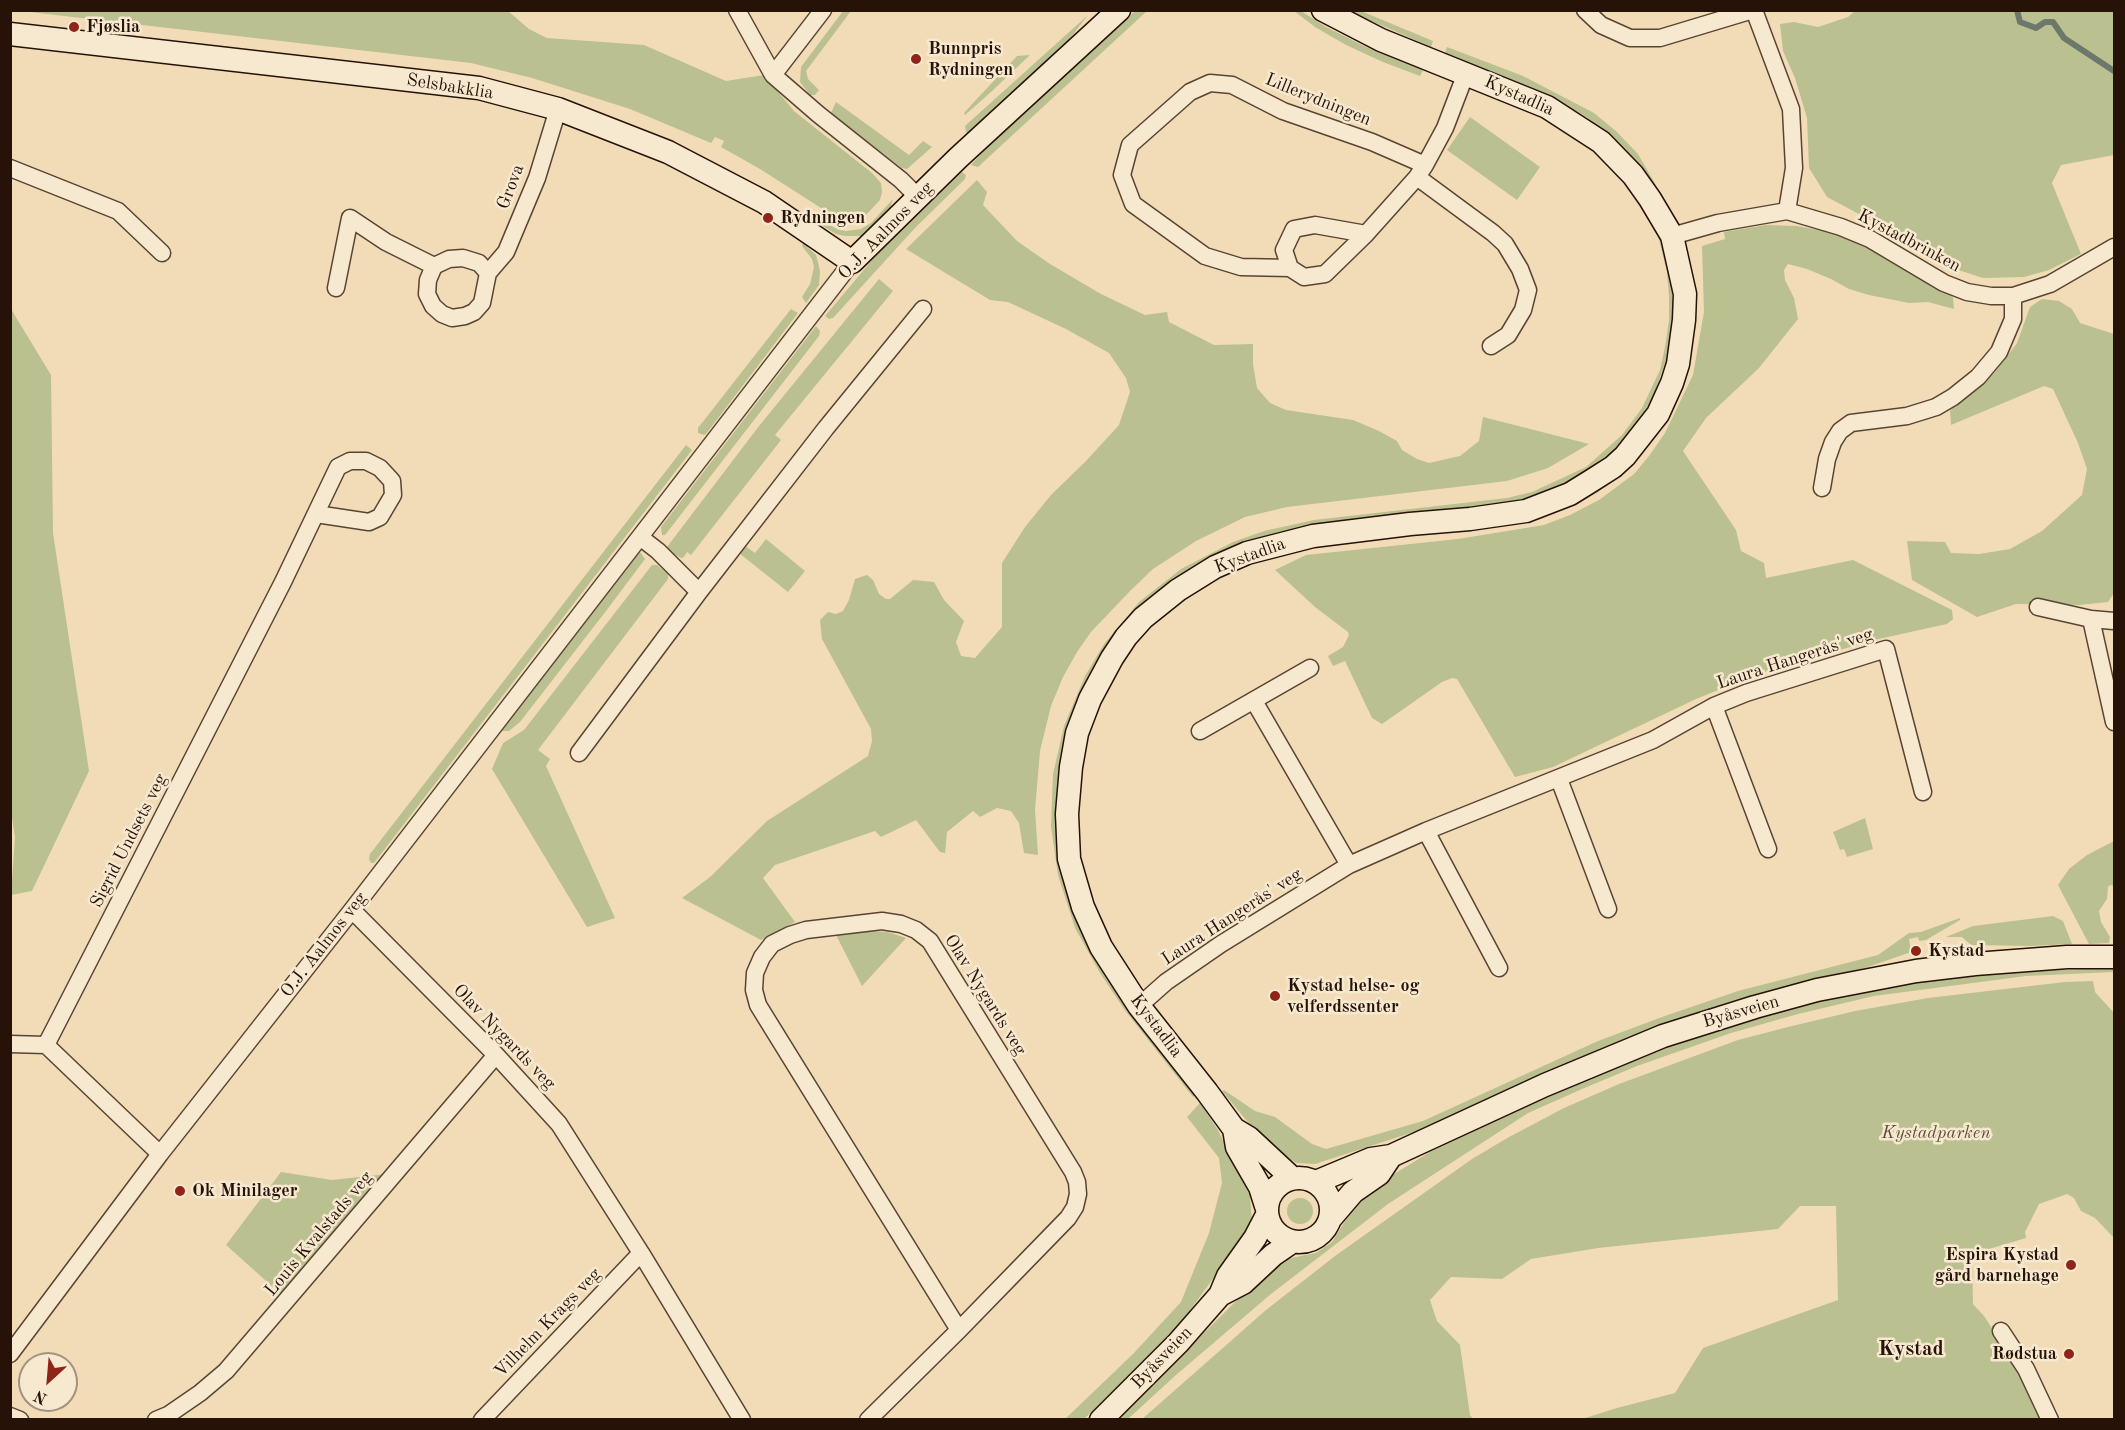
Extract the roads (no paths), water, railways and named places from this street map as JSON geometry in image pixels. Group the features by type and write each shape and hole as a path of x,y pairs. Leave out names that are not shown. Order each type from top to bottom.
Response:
{"street":[{"path":"737,10 773,75 918,196"},
{"path":"773,75 823,10"},
{"name":"O.J. Aalmos veg","path":"10,1354 160,1154 352,910 852,262 918,196 1119,10"},
{"name":"Kystadlia","path":"1292,1178 1249,1138 1234,1129 1139,1006 1092,930 1069,859 1067,814 1077,733 1090,699 1112,658 1143,618 1178,590 1215,567 1275,544 1347,531 1526,511 1569,494 1613,467 1636,444 1658,414 1672,383 1682,347 1684,294 1672,236 1633,175 1601,142 1547,107 1381,40 1323,10"},
{"path":"1585,10 1601,25 1630,38 1660,39 1754,10 1791,109 1794,168 1787,211 1718,223 1672,236"},
{"name":"Selsbakklia","path":"10,34 479,88 558,109 668,152 764,202 852,262"},
{"name":"Lillerydningen","path":"1467,74 1445,128 1421,171 1365,234 1325,274 1304,277 1290,268 1241,267 1205,256 1133,204 1122,175 1130,145 1190,92 1210,83 1232,85 1283,111 1372,142 1421,171 1505,244 1520,269 1528,290 1523,310 1508,335 1491,346"},
{"name":"Grova","path":"434,266 428,280 427,294 433,306 442,314 452,318 474,312 482,303 488,273 506,252 537,178 558,109"},
{"path":"10,168 118,211 162,253"},
{"name":"Kystadbrinken","path":"1787,211 1841,227 1870,239 1944,283 1967,292 1990,296 2013,296 2050,284 2115,247"},
{"path":"336,288 350,218 386,242 434,266 449,259 463,258 479,263 488,273"},
{"path":"1290,268 1284,250 1294,229 1315,225 1365,234"},
{"path":"1822,488 1827,459 1833,442 1851,423 1907,416 1936,406 1953,397 1978,377 1999,352 2013,319 2013,296"},
{"path":"579,753 699,592 826,428 923,309"},
{"name":"Sigrid Undsets veg","path":"46,1045 339,467 350,461 366,460 380,468 392,481 393,495 388,507 380,517 369,522 316,514"},
{"path":"640,537 658,550 699,592"},
{"path":"2038,608 2091,619 2115,621"},
{"path":"2091,619 2115,722"},
{"name":"Laura Hangerås' veg","path":"1139,1006 1166,982 1221,944 1349,865 1426,831 1653,740 1714,706 1746,693 1886,649 1923,792"},
{"path":"1200,731 1310,668"},
{"path":"1254,701 1349,865"},
{"name":"Laura Hangerås' veg","path":"1714,706 1768,849"},
{"path":"1559,779 1608,909"},
{"path":"1426,831 1499,968"},
{"name":"Olav Nygards veg","path":"352,910 496,1055 559,1124 742,1419"},
{"name":"Olav Nygards veg","path":"868,1419 959,1330 1068,1218 1075,1207 1078,1194 1073,1172 930,941 916,930 901,924 882,921 806,930 790,935 772,944 762,957 755,973 754,990 758,1005 959,1330"},
{"name":"Byåsveien","path":"1316,1182 1371,1159 1391,1156 1545,1085 1644,1044 1755,1007 1817,990 1916,971 2055,958 2115,957"},
{"path":"10,1044 46,1045 160,1154"},
{"name":"Louis Kvalstads veg","path":"156,1419 168,1415 200,1393 226,1371 496,1055"},
{"name":"Kystadlia","path":"1234,1129 1237,1148 1260,1187 1267,1210"},
{"name":"Byåsveien","path":"1330,1219 1353,1192 1379,1174 1391,1156"},
{"path":"1292,1178 1305,1178 1316,1182 1325,1190 1330,1199 1332,1209 1330,1219 1320,1235 1311,1240 1301,1243 1282,1238 1269,1224 1267,1210 1274,1189 1292,1178"},
{"name":"Byåsveien","path":"1101,1419 1178,1343 1220,1295 1228,1276 1255,1238 1267,1210"},
{"name":"Byåsveien","path":"1220,1295 1243,1283 1273,1255 1292,1242"},
{"name":"Vilhelm Krags veg","path":"482,1419 641,1253"},
{"path":"2001,1331 2026,1369 2050,1419"},
{"path":"10,1416 20,1419"}],"waterway":[{"path":"2017,10 2020,22 2036,28 2045,22 2053,22 2064,38 2114,71"}],"place":[{"name":"Fjøslia","path":"74,27"},
{"name":"Bunnpris Rydningen","path":"916,59"},
{"name":"Rydningen","path":"768,218"},
{"name":"Kystad","path":"1916,951"},
{"name":"Kystad helse- og velferdssenter","path":"1275,996"},
{"name":"Ok Minilager","path":"180,1191"},
{"name":"Espira Kystad gård barnehage","path":"2071,1265"},
{"name":"Rødstua","path":"2069,1354"}],"district":[{"name":"Kystad","path":"1911,1349"}],"park label":[{"name":"Kystadparken","path":"1936,1133"}]}
